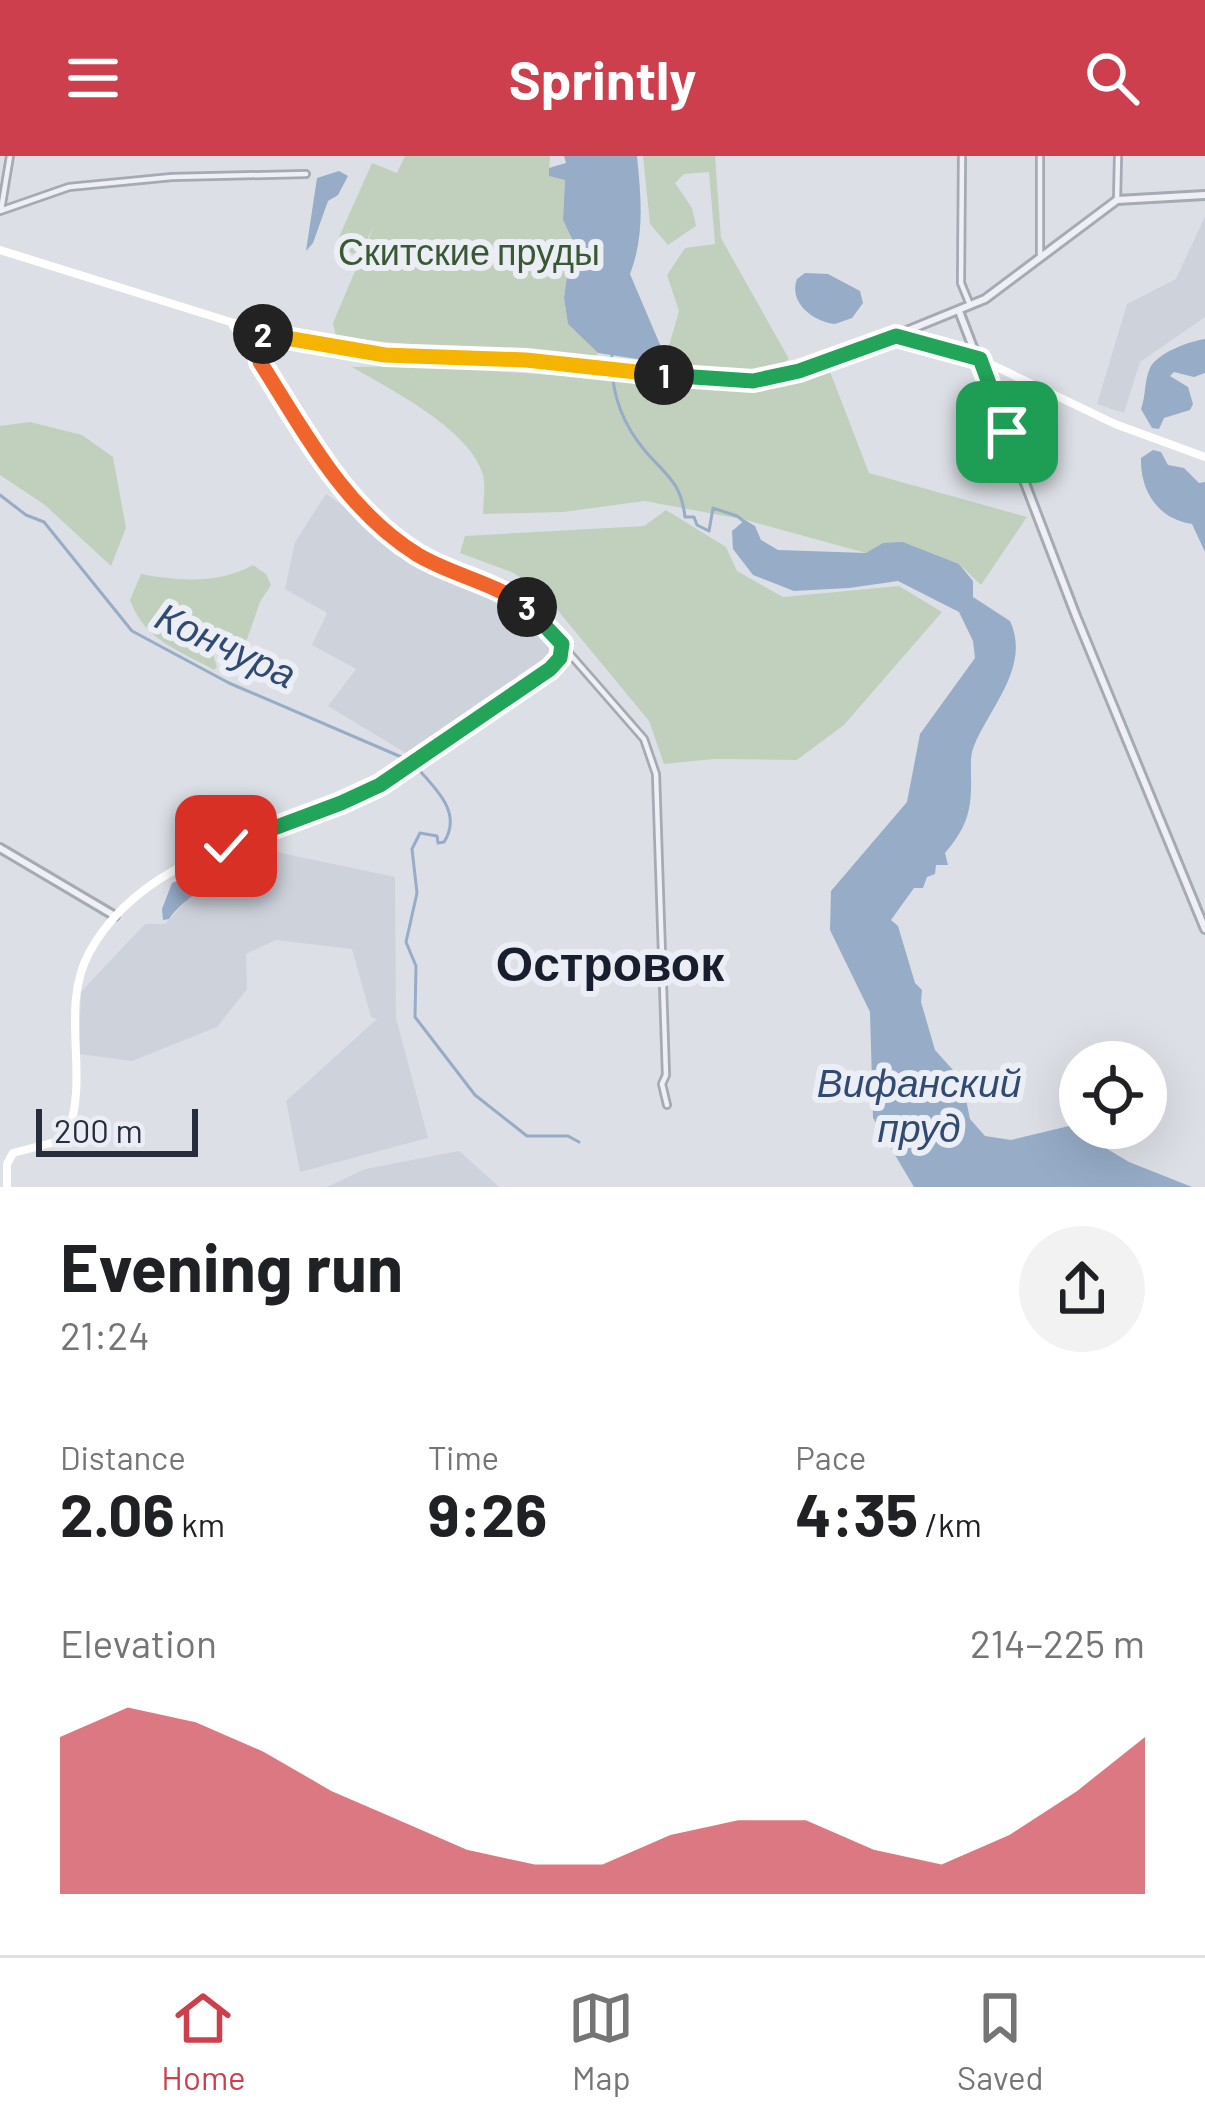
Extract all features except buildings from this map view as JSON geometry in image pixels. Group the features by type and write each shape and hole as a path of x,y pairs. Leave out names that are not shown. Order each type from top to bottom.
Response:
{"main road":[{"path":"0,250 266,333 320,347 385,355 753,381 799,371 896,336 980,359 1138,433 1205,457"},
{"path":"7,1187 7,1164 16,1151 55,1142 68,1132 75,1096 77,989 89,953 116,916 177,870 399,774 560,658 562,644 535,613 503,590 436,566 350,500 228,321"},
{"path":"260,362 257,342 266,333"}],"street":[{"path":"10,156 1,211 69,187 172,177 306,174"},
{"path":"962,156 961,284 970,306"},
{"path":"1040,156 1040,255"},
{"path":"1117,200 1118,156"},
{"path":"896,336 985,299 1117,200 1205,195"},
{"path":"959,311 1076,616 1205,929"},
{"path":"562,644 644,739 656,774 664,970 666,1075 662,1084 667,1106"},
{"path":"0,848 116,916"},
{"path":"0,1152 16,1151"}],"shaded area":[{"path":"1205,216 1205,317 1140,362 1124,413 1097,404 1127,304 1176,279"},
{"path":"326,494 425,563 527,613 562,645 548,667 414,758 328,706 356,669 312,645 327,613 285,589 295,542"},
{"path":"267,850 395,877 396,1018 428,1138 300,1172 286,1101 377,1019 371,1017 352,949 276,940 246,954 247,989 217,1027 132,1061 79,1054 81,992 91,981 145,924 165,924 191,896"},
{"path":"459,1151 499,1187 327,1187 365,1169"}],"green space":[{"name":"Скитские пруды","path":"405,156 550,156 549,176 565,179 563,220 572,239 564,298 568,324 598,353 596,357 336,337 333,323 375,224 359,256 335,246 372,163 397,173"},
{"path":"643,156 715,156 721,238 789,359 744,374 664,363 679,311 667,275 685,248 715,244 709,172 684,174 675,183 692,208 696,226 668,245 650,224"},
{"path":"423,366 724,387 829,369 869,473 1027,517 981,585 959,564 903,542 866,553 746,520 645,501 563,512 483,514 483,475 463,442 427,412 352,367"},
{"path":"30,422 82,435 113,457 126,528 111,566 45,505 0,475 0,426"},
{"path":"666,510 726,547 737,571 783,597 899,586 942,612 844,725 797,760 664,764 649,721 550,601 514,573 460,553 465,536 644,526"},
{"path":"253,565 266,574 271,585 243,651 226,655 209,642 214,670 154,635 130,600 141,574 198,579"}],"water":[{"path":"564,156 637,156 640,230 630,274 661,347 657,362 598,353 568,324 564,298 572,239 563,220 565,180 549,176 549,168 566,163"},
{"path":"339,171 348,176 338,195 328,201 306,251 317,178"},
{"path":"805,273 828,274 860,291 863,303 852,318 835,324 819,319 804,309 796,295 797,279"},
{"path":"1205,339 1205,373 1194,377 1174,372 1170,376 1188,387 1190,410 1164,418 1159,429 1152,428 1141,409 1150,368 1167,353"},
{"path":"1153,450 1161,452 1168,465 1184,468 1199,483 1205,482 1205,552 1192,524 1170,516 1153,502 1141,458"},
{"name":"Вифанский пруд","path":"745,520 755,526 761,540 778,550 866,553 883,543 903,542 959,564 973,581 973,597 1010,621 1015,638 1012,670 973,749 964,825 945,853 948,865 936,865 935,874 927,877 923,888 914,888 891,920 898,926 915,983 922,990 935,1050 962,1080 970,1119 985,1136 1011,1140 1059,1128 1059,1149 1107,1149 1192,1187 914,1187 873,1118 870,1012 830,930 831,891 907,802 920,734 975,658 973,641 959,612 898,581 794,591 753,575 733,549 732,531"},
{"path":"221,862 226,865 213,880 163,920 172,883"}],"waterway":[{"path":"612,354 613,381 624,418 676,487 685,517 694,517 697,525 709,531 713,508 746,523"},
{"name":"Кончура","path":"0,495 44,522 132,631 229,683 406,759"},
{"name":"Кончура","path":"419,770 445,803 450,822 444,842 420,833 412,849 417,893 406,942 416,966 415,1017 475,1095 527,1136 568,1136 579,1142"}],"district":[{"name":"Островок","path":"610,964"}],"route":[{"path":"226,846 341,803 399,774 550,669 560,658 562,644 535,613 503,590 436,566 350,500 260,362 257,342 266,333 320,347 385,355 526,360 753,381 799,371 896,336 916,338 980,359 1007,432"}]}
